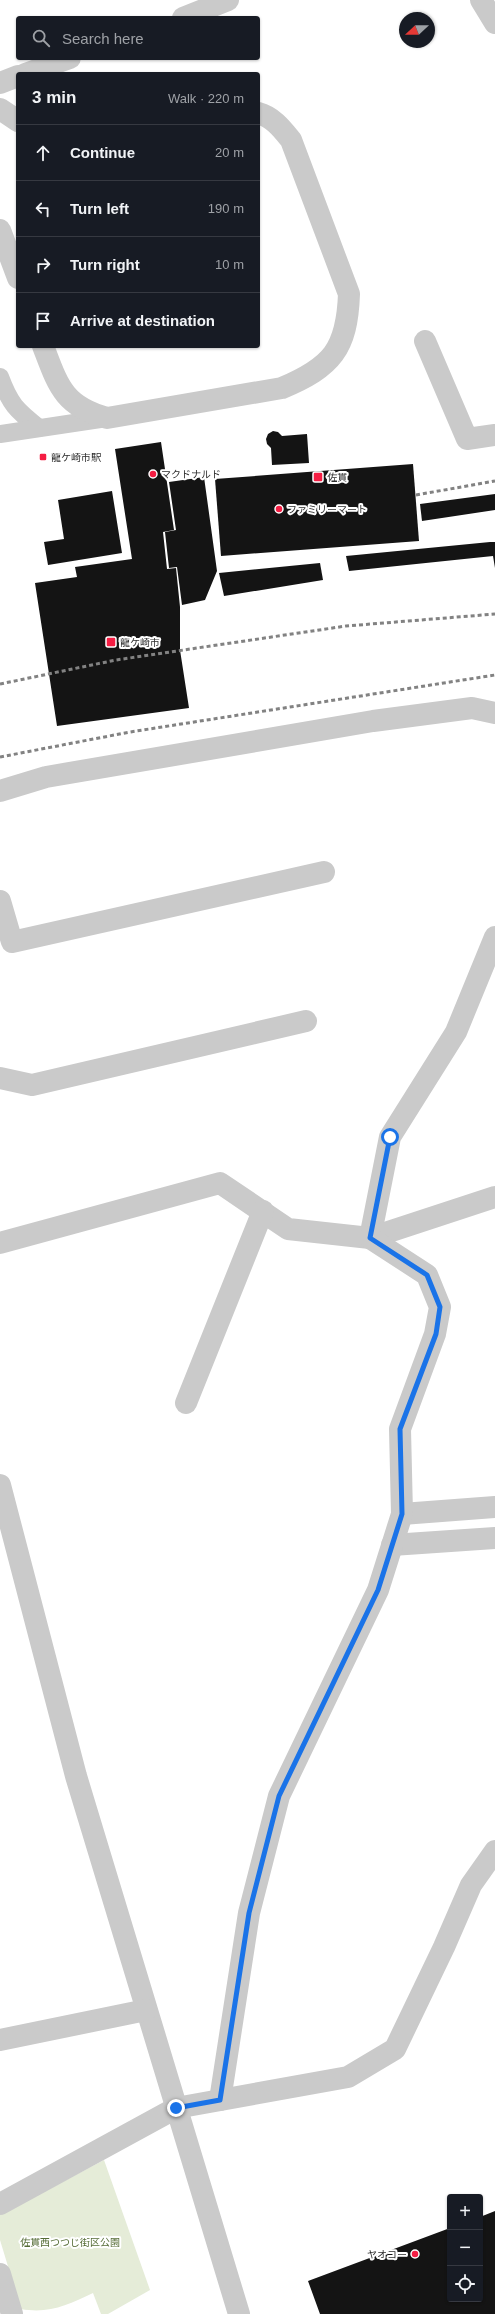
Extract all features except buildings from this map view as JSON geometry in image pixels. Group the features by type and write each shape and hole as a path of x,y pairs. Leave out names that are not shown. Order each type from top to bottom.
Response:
{"street":[{"path":"188,16 228,0"},
{"path":"481,0 495,23"},
{"path":"31,72 64,60"},
{"path":"0,83 16,77"},
{"path":"0,109 16,120"},
{"path":"44,348 57,384 72,402 89,413 107,418 282,388 309,377 325,364 342,342 348,320 349,294 291,140 280,126 266,115 260,114"},
{"path":"0,230 16,273"},
{"path":"425,341 466,439 495,435"},
{"path":"0,790 46,777 373,721 472,708 495,713"},
{"path":"0,901 12,942 324,872"},
{"path":"370,1238 390,1137 456,1032 495,937"},
{"path":"0,1078 32,1085 306,1021"},
{"path":"0,1243 220,1183 288,1229 370,1238 495,1197"},
{"path":"186,1403 263,1212"},
{"path":"220,2100 249,1913 279,1796 378,1590 402,1514 400,1429 436,1334 440,1307 427,1275 370,1238"},
{"path":"0,1485 76,1776 239,2314"},
{"path":"402,1514 495,1507"},
{"path":"392,1545 495,1538"},
{"path":"0,2204 176,2108 348,2077 395,2049 444,1947 471,1885 495,1851"},
{"path":"0,2040 146,2010"},
{"path":"0,2274 12,2314"}],"lane":[{"path":"0,377 7,396 18,412 39,428"},
{"path":"0,434 107,418"}],"green space":[{"name":"佐貫西つつじ街区公園","path":"104,2160 150,2290 108,2314 101,2314 93,2293 67,2305 49,2309 21,2309 0,2240 0,2215"}],"railway":[{"path":"416,495 495,481"},
{"path":"0,684 116,660 346,626 495,614"},
{"path":"0,757 130,732 495,675"}],"place":[{"name":"龍ケ崎市駅","path":"43,457"},
{"name":"マクドナルド","path":"153,474"},
{"name":"佐貫","path":"318,477"},
{"name":"ファミリーマート","path":"279,509"},
{"name":"龍ケ崎市","path":"111,642"},
{"name":"ヤオコー","path":"415,2254"}],"route":[{"path":"176,2108 220,2100 249,1913 279,1796 378,1590 402,1514 400,1429 436,1334 440,1307 427,1275 370,1238 390,1137"}]}
